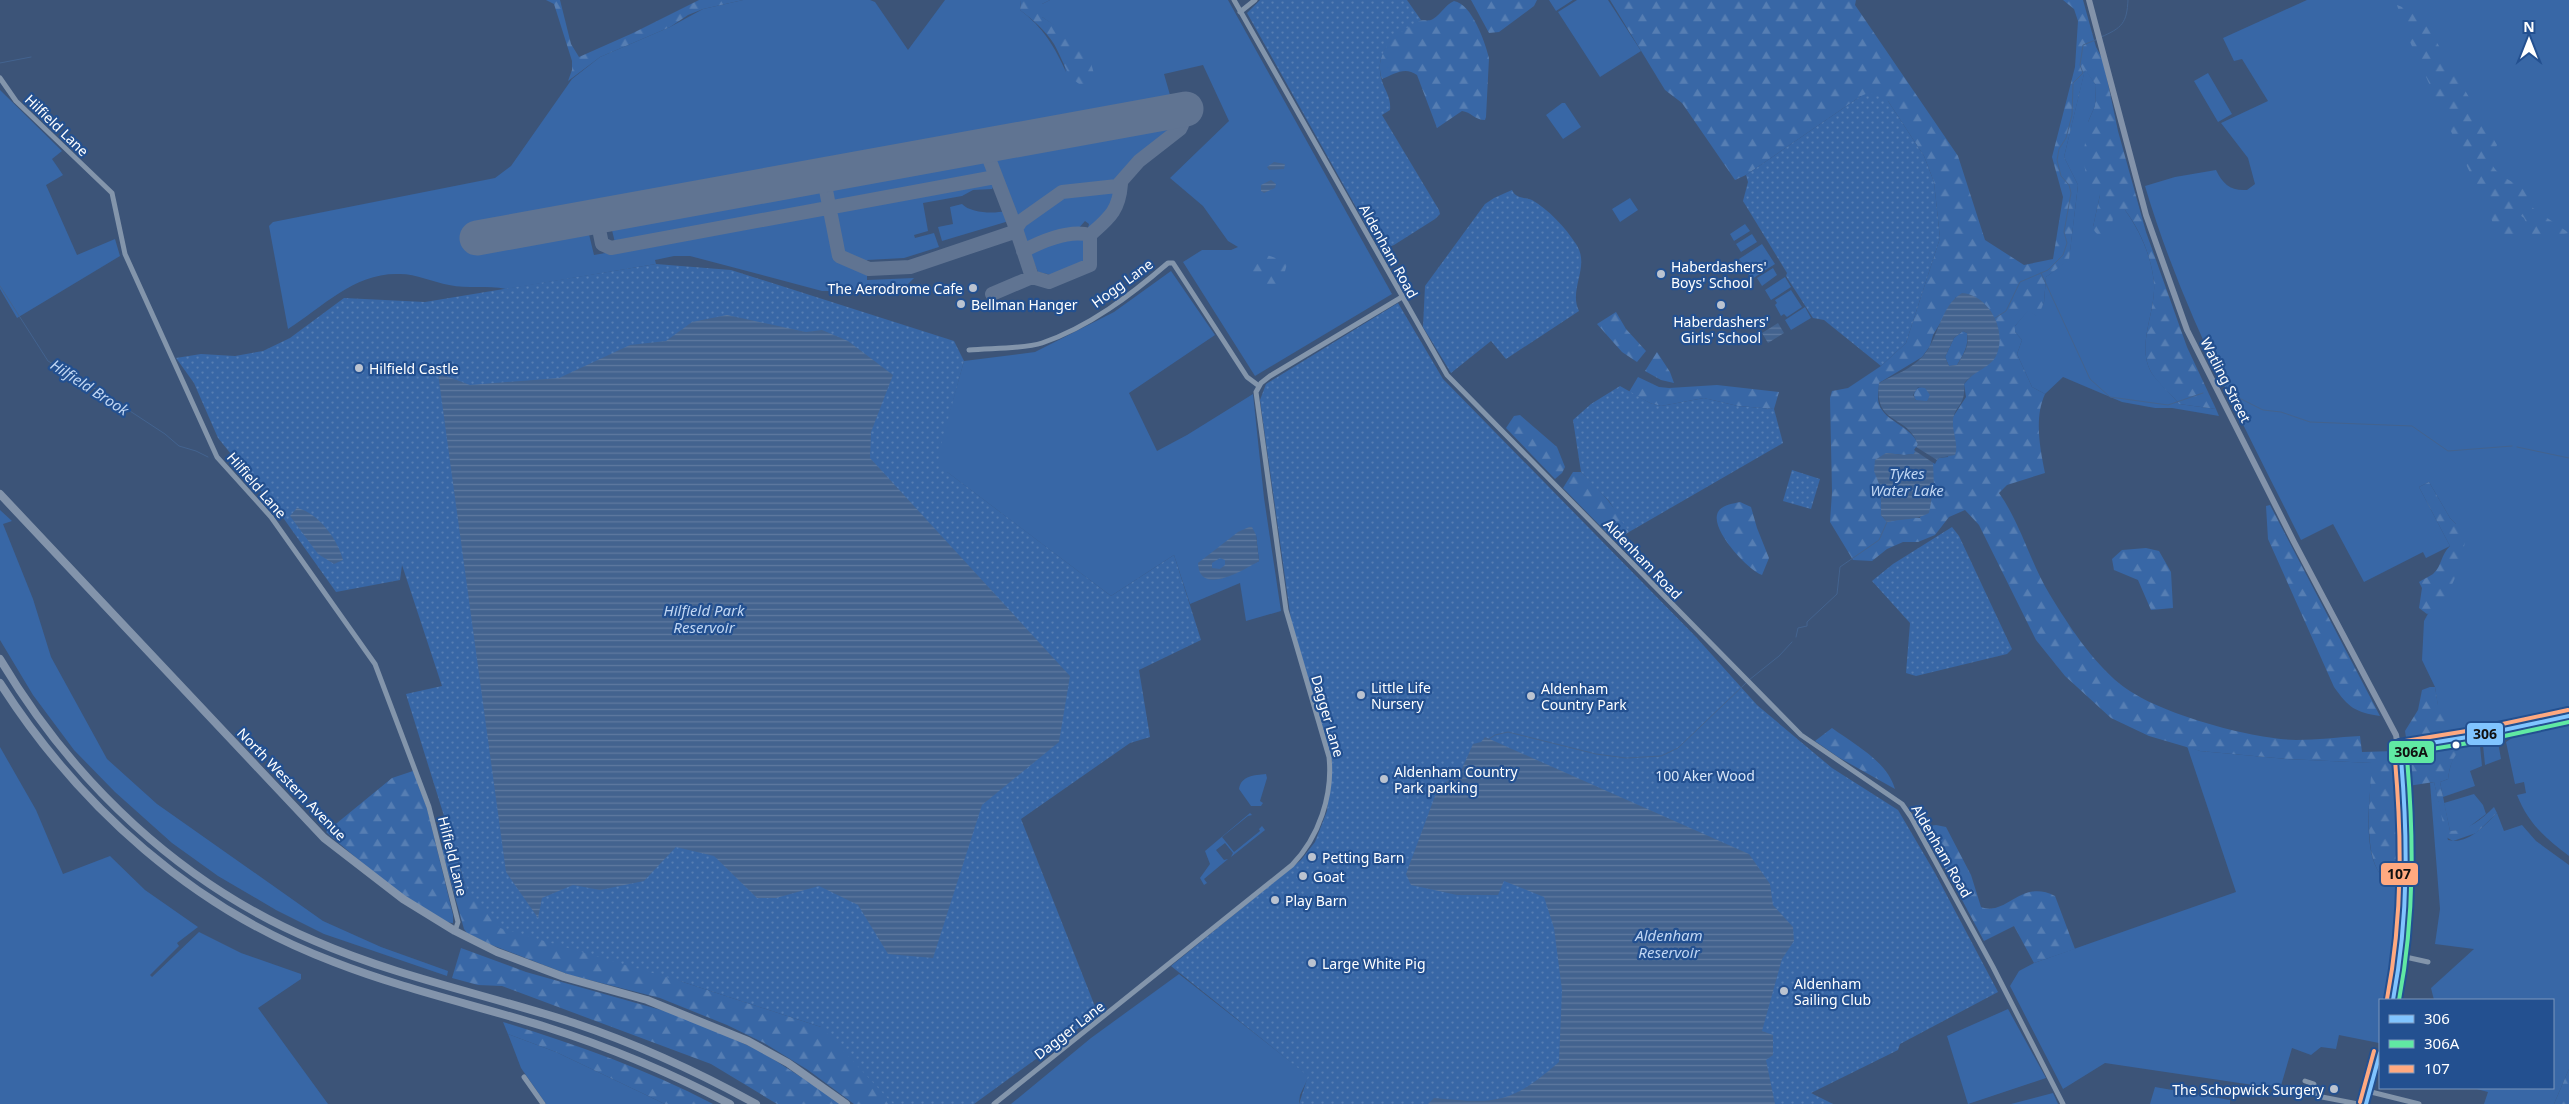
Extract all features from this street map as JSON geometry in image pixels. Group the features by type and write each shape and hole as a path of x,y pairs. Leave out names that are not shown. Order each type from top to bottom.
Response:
{"highway":[{"name":"North Western Avenue","path":"0,494 324,838 403,900 456,931 531,966 647,1000 748,1041 788,1063 846,1104"},
{"path":"0,658 49,732 110,802 177,860 243,904 313,940 363,960 548,1015 628,1044 704,1077 756,1104"},
{"path":"0,683 52,756 108,816 170,870 237,915 284,940 333,962 410,988 544,1026 589,1042 650,1066 730,1104"}],"main road":[{"name":"Watling Street","path":"2089,0 2104,49 2146,215 2187,330 2294,542 2379,700 2400,748"},
{"path":"2393,999 2406,923 2406,863 2400,748 2480,736 2569,716"},
{"path":"2366,1104 2371,1092 2379,1057"}],"street":[{"name":"Aldenham Road","path":"1234,0 1447,375 1800,735 1902,804 1911,817 1993,967 2063,1104"},
{"path":"1240,12 1255,0"},
{"name":"Hilfield Lane","path":"0,78 16,101 112,193 125,254 217,457 271,517 375,664 429,807 457,917 456,931"},
{"name":"Hogg Lane","path":"969,350 1041,343 1079,326 1124,299 1168,263 1172,262 1247,377 1259,386"},
{"path":"1259,386 1270,376 1402,297"},
{"name":"Dagger Lane","path":"994,1104 1292,865 1308,844 1322,815 1330,775 1329,757 1286,610 1257,410 1256,396 1259,386"},
{"path":"2401,956 2428,962"},
{"path":"524,1077 543,1104"},
{"path":"2305,1081 2314,1084 2314,1092 2322,1097 2358,1104"},
{"path":"2371,1092 2420,1104"}],"green space":[{"path":"546,0 560,0 571,44 579,57 699,0 743,0 703,9 688,15 670,27 600,57 568,81 572,70 572,61 554,4"},
{"path":"743,0 870,0 875,2 908,50 945,0 1021,0 1020,10 1048,38 1066,72 1055,26 1042,17 1042,4 1050,0 1228,0 1392,294 1255,376 1183,262 1202,250 1231,250 1238,247 1228,241 1203,206 1170,178 1229,121 1203,65 1164,74 1170,95 1169,100 474,227 479,250 588,230 594,255 617,251 611,226 981,160 987,165 994,185 992,189 973,190 962,196 923,203 928,231 914,235 915,238 934,233 939,247 904,258 867,260 866,266 843,257 842,262 867,272 867,280 914,278 907,285 853,291 822,291 690,256 674,256 655,260 656,264 506,289 456,286 406,274 384,275 354,284 288,329 269,226 273,222 495,178 511,166 572,79 600,57 670,27 703,9"},
{"path":"1021,0 1050,0 1042,4 1042,17 1078,40 1089,56 1098,88 1089,88 1075,80 1065,67 1051,39 1020,10"},
{"path":"1260,0 1407,0 1421,20 1394,38 1383,54 1380,63 1380,73 1389,100 1390,110 1382,115 1439,210 1440,214 1435,219 1394,245 1380,250 1247,13"},
{"path":"1471,0 1537,0 1534,6 1499,32 1489,33"},
{"path":"1549,0 1573,0 1556,11"},
{"path":"1577,0 1608,0 1641,51 1600,77 1558,12"},
{"path":"1610,0 1856,0 1855,5 1958,156 1985,240 2024,265 2053,259 2063,197 2052,157 2075,67 2078,21 2074,9 2063,0 2083,0 2096,47 2103,60 2118,131 2146,232 2187,347 2216,409 2179,404 2151,372 2145,351 2154,295 2153,274 2144,244 2125,210 2114,210 2111,233 2106,237 2098,234 2093,227 2100,195 2088,187 2083,157 2088,122 2095,106 2096,85 2085,70 2064,157 2078,185 2069,260 2046,277 2044,302 2038,317 2028,311 2015,326 2015,332 2022,340 2017,354 2032,387 2045,394 2039,423 2045,473 2007,485 1999,493 2007,505 2037,570 2057,607 2090,653 2109,675 2136,695 2179,714 2254,735 2296,740 2360,736 2362,752 2395,751 2400,807 2401,888 2381,875 2377,869 2370,846 2369,802 2372,763 2287,759 2200,751 2149,736 2111,718 2065,676 2036,640 1979,525 1965,510 1949,517 1935,535 1918,542 1903,542 1887,549 1872,561 1853,560 1830,522 1832,492 1830,398 1832,391 1848,388 1881,366 1906,343 1940,238 1934,182 1924,156 1888,101 1861,96 1746,175 1735,180 1682,103 1665,90","holes":["1956,297 1988,364 1975,372 1964,384 1966,397 1953,417 1948,457 1939,458 1933,463 1920,518 1910,517 1887,522 1881,515 1886,453 1914,454 1918,444 1909,432 1882,410 1878,402 1879,383 1922,357 1930,346 1933,335"]},
{"path":"2307,0 2569,0 2569,709 2449,736 2439,713 2435,687 2422,660 2424,621 2458,558 2456,524 2450,518 2429,482 2419,487 2450,546 2426,558 2423,552 2364,582 2333,524 2301,540 2215,366 2195,322 2160,232 2145,186 2175,177 2216,170 2224,183 2232,188 2247,190 2255,184 2248,158 2221,123 2268,101 2242,59 2234,61 2223,38"},
{"path":"1454,1 1461,4 1472,16 1481,34 1489,58 1486,117 1485,120 1482,120 1462,111 1437,128 1417,75 1413,72 1404,71 1382,79 1381,60 1388,44 1401,31 1418,21 1433,19"},
{"path":"2397,5 2412,11 2429,29 2497,145 2490,160 2496,170 2504,177 2525,188 2530,206 2569,233 2534,240 2524,218 2513,210 2511,215 2518,236 2505,249 2405,31"},
{"path":"2085,69 2096,85 2095,106 2088,122 2100,195 2093,227 2113,210 2125,210 2144,245 2153,274 2154,295 2145,351 2151,372 2179,404 2216,409 2219,416 2122,402 2063,377 2045,394 2032,387 2017,354 2022,340 2015,332 2015,326 2028,310 2037,316 2044,302 2046,277 2069,259 2078,185 2064,157"},
{"path":"2208,73 2232,114 2218,122 2194,81"},
{"path":"0,90 62,151 52,159 63,175 46,185 77,255 115,239 120,256 17,318 0,289"},
{"path":"1868,93 1882,96 1888,101 1924,156 1934,182 1940,238 1906,343 1881,366 1824,320 1813,318 1786,276 1787,273 1743,201 1748,182 1746,175"},
{"path":"1562,103 1565,103 1581,127 1563,139 1546,115"},
{"path":"1172,123 1177,128 1134,161 1116,183 1061,190 1017,220 993,163 993,158 998,155"},
{"path":"1115,189 1118,191 1113,207 1089,231 1087,232 1089,224 1085,221 1078,229 1043,238 1028,246 1020,229 1022,223 1043,207 1066,194"},
{"path":"1512,190 1518,196 1532,200 1545,209 1562,225 1576,244 1580,252 1581,261 1576,294 1576,303 1579,311 1506,359 1491,341 1451,373 1423,327 1425,286 1485,204"},
{"path":"1630,198 1638,210 1620,222 1612,209"},
{"path":"962,204 982,212 1005,211 1009,221 942,241 938,227 953,224 950,207"},
{"path":"1745,224 1750,231 1734,241 1730,234"},
{"path":"1752,234 1757,242 1741,252 1736,244"},
{"path":"1080,235 1083,238 1085,262 1052,275 1038,272 1029,251 1045,243"},
{"path":"1762,244 1775,264 1752,279 1739,259"},
{"path":"1264,254 1287,264 1282,282 1278,286 1264,284 1249,267 1251,259"},
{"path":"656,264 731,270 954,341 964,361 940,449 938,465 1111,596 1174,555 1201,640 1139,670 1150,737 1130,743 1021,819 1098,1014 974,1104 893,1104 821,1027 683,982 500,928 468,893 406,694 442,686 402,565 400,580 336,592 284,519 218,438 194,383 176,358 201,354 235,356 263,351 290,338 344,298 425,302"},
{"path":"1773,268 1777,275 1762,286 1757,278"},
{"path":"1171,271 1215,335 1129,393 1157,451 1187,435 1253,394 1264,498 1281,611 1246,621 1240,583 1190,604 1174,555 1111,596 947,472 987,588 877,341 947,421 964,361 1035,352 1114,312","holes":["1256,535 1259,561 1220,579"]},
{"path":"1785,277 1791,287 1771,300 1765,290"},
{"path":"1791,290 1802,307 1787,317 1784,314 1781,316 1775,305 1777,303 1775,300"},
{"name":"Aldenham Country Park","path":"1398,303 1443,379 1696,637 1757,705 1832,768 1898,810 1935,873 1998,992 1900,1044 1898,1050 1811,1093 1833,1104 1299,1104 1308,1076 1171,966 1301,860 1315,842 1327,811 1332,761 1291,620 1260,400 1266,384"},
{"path":"1805,307 1811,318 1791,330 1785,320"},
{"path":"1616,312 1626,329 1646,351 1637,362 1622,352 1597,324"},
{"path":"1963,331 1967,333 1965,350 1957,365 1949,366 1945,357 1954,338"},
{"path":"1657,352 1670,372 1674,383 1661,380 1645,371"},
{"path":"1638,377 1659,387 1717,385 1779,392 1774,409 1738,406 1704,398 1661,406 1650,403 1629,392"},
{"path":"1620,386 1650,403 1661,406 1704,398 1738,406 1774,409 1783,443 1629,532 1609,501 1581,472 1573,420 1591,404"},
{"path":"1922,387 1928,389 1930,395 1928,401 1922,403 1916,401 1914,395 1916,389"},
{"path":"1520,415 1557,447 1565,467 1562,473 1555,479 1506,428 1514,416"},
{"path":"1792,470 1820,479 1811,509 1783,501"},
{"path":"1573,472 1581,472 1595,486 1608,500 1629,532 1615,541 1563,488"},
{"path":"2429,482 2450,518 2456,524 2465,522 2466,532 2461,559 2450,588 2443,600 2435,609 2427,614 2419,608 2422,588 2419,582 2436,571 2450,546 2419,487"},
{"path":"1740,502 1751,507 1769,558 1762,575 1748,565 1732,549 1720,531 1717,522 1717,515 1720,509"},
{"path":"2270,505 2380,716 2364,713 2353,708 2334,687 2268,539 2266,506"},
{"path":"0,510 12,521 3,524 33,599 51,657 107,759 157,804 323,921 381,947 448,971 447,976 324,934 276,910 218,876 172,843 115,792 74,750 33,695 0,640"},
{"path":"1952,527 1959,536 2012,649 2007,654 1916,676 1906,673 1910,623 1872,581 1893,564"},
{"path":"2146,548 2159,551 2171,572 2173,608 2151,610 2138,580 2114,570 2112,559 2122,550"},
{"path":"1220,558 1223,559 1223,569 1216,570 1213,569 1212,562 1213,559"},
{"path":"2435,687 2438,705 2446,709 2449,736 2411,740 2406,737 2405,731 2418,710 2422,690"},
{"path":"2569,722 2569,856 2538,829 2521,805 2517,795 2526,793 2524,782 2515,784 2506,742 2521,732"},
{"path":"1832,728 1878,762 1891,779 1895,789 1838,757 1815,741"},
{"path":"2486,740 2498,742 2501,759 2485,765 2483,745"},
{"path":"2476,741 2480,746 2482,766 2470,771 2475,786 2443,797 2440,782 2448,779 2450,766 2455,754 2463,745"},
{"path":"2468,742 2454,758 2448,779 2440,782 2450,831 2463,829 2474,824 2494,807 2497,813 2476,833 2453,841 2446,837 2434,782 2408,786 2406,756 2412,750"},
{"path":"2187,746 2200,751 2287,759 2373,763 2370,788 2370,845 2377,869 2381,875 2401,888 2396,953 2388,999 2379,999 2379,1043 2339,1035 2336,1049 2321,1047 2311,1055 2292,1048 2280,1089 2105,1063 2063,1089 2010,986 2019,971 2034,963 2236,892"},
{"path":"0,747 36,810 63,874 110,856 145,890 198,927 177,943 179,946 150,975 152,977 199,932 241,953 301,974 301,979 258,1008 328,1104 0,1104"},
{"path":"413,771 427,808 453,915 453,923 446,922 389,886 326,832 392,778"},
{"path":"1266,774 1267,778 1260,801 1263,803 1261,806 1251,806 1239,789 1240,785 1242,781 1249,777"},
{"path":"2434,782 2448,840 2462,840 2469,837 2481,829 2497,813 2504,831 2522,825 2536,841 2569,865 2569,1069 2554,1104 2484,1104 2488,1092 2477,1089 2554,1089 2554,999 2434,999 2431,988 2474,949 2435,944 2440,909 2430,783"},
{"path":"2474,794 2483,805 2486,814 2465,830 2450,831 2444,803"},
{"path":"1250,813 1252,815 1248,816 1222,837 1234,852 1260,831 1259,829 1262,826 1265,830 1231,857 1233,853 1225,843 1216,850 1224,860 1228,859 1204,879 1207,883 1204,885 1200,878 1210,864 1205,851"},
{"path":"1936,825 1946,827 1971,875 1981,907 1990,909 1999,907 2024,894 2033,892 2043,892 2055,896 2075,949 2034,963 2014,926 1984,941 1923,827"},
{"path":"453,847 468,893 683,982 821,1027 870,993 974,1104 854,1104 808,1070 764,1043 727,1025 660,998 570,975 489,944 467,933 464,929 442,850"},
{"path":"461,948 526,972 686,1017 762,1052 843,1104 777,1104 711,1064 502,986 478,985 452,978"},
{"path":"1179,974 1309,1076 1300,1095 1299,1104 1011,1104 1091,1038"},
{"path":"2008,1009 2046,1078 1968,1104 1947,1036"},
{"path":"503,1022 610,1058 688,1091 713,1104 665,1104 556,1052 508,1034"},
{"path":"508,1034 556,1052 665,1104 546,1104 521,1068"},
{"path":"2569,1069 2569,1104 2554,1104"},
{"path":"2155,1087 2230,1100 2230,1104 2150,1104"},
{"path":"2053,1093 2058,1104 2011,1104"}],"water":[{"path":"1274,162 1285,164 1284,169 1269,170 1267,167"},
{"path":"1271,180 1276,184 1275,188 1264,193 1261,191 1261,185"},
{"name":"Tykes Water Lake","path":"1962,293 1972,295 1988,307 1994,316 2000,336 1996,356 1964,384 1962,401 1953,420 1955,455 1939,458 1933,463 1934,486 1929,513 1914,518 1887,522 1881,515 1881,489 1874,471 1875,460 1886,453 1914,454 1918,444 1913,434 1886,413 1881,406 1879,383 1919,361 1933,340 1944,314","holes":["1963,331 1967,333 1968,338 1965,350 1957,365 1949,366 1945,357 1954,338","1918,387 1925,388 1930,395 1927,401 1916,400 1913,395"]},
{"name":"Hilfield Park Reservoir","path":"727,315 806,332 822,330 848,341 893,375 871,432 870,458 1070,676 1059,742 982,805 933,958 888,954 858,905 819,886 776,898 757,898 714,856 676,847 644,881 600,890 573,885 542,898 538,918 506,872 438,373 470,385 559,378 630,345 666,341 692,322"},
{"path":"1778,323 1784,333 1768,343 1762,333"},
{"path":"297,508 313,515 320,521 337,544 343,560 334,564 318,554 290,516"},
{"path":"1252,527 1256,535 1259,561 1233,575 1214,580 1206,578 1200,573 1198,563 1238,532","holes":["1220,558 1225,560 1225,565 1220,569 1212,568 1212,563"]},
{"name":"Aldenham Reservoir","path":"1485,737 1749,854 1770,884 1773,905 1793,927 1794,941 1782,959 1762,1031 1773,1035 1773,1055 1766,1060 1775,1104 1428,1104 1434,1098 1473,1101 1502,1098 1528,1086 1559,1062 1562,990 1554,928 1544,897 1504,881 1498,895 1457,895 1411,885 1406,874 1438,788 1461,771 1473,744 1481,742"}],"pier":[{"path":"1916,447 1937,460 1935,464 1914,450"}],"waterway":[{"path":"2101,37 2114,31 2122,24 2125,19 2128,0"},
{"path":"1995,318 2006,311 2020,282 2048,270 2063,255 2067,243 2064,232 2071,193 2069,185 2061,176 2057,160 2059,149 2066,138 2072,115 2073,83 2083,73 2080,65 2083,45 2098,39"},
{"name":"Hilfield Brook","path":"0,63 31,57"},
{"path":"2041,273 2090,379 2110,397 2168,405 2203,393"},
{"name":"Hilfield Brook","path":"0,286 48,361 104,394 165,434 179,446 208,457"},
{"path":"2237,397 2263,410 2281,412 2310,422 2412,426 2448,451 2512,446"},
{"path":"2517,447 2569,458"},
{"path":"1796,637 1798,628 1807,626 1807,622 1837,594 1840,567 1879,540 1887,522"},
{"path":"1749,680 1779,656 1792,642"},
{"path":"1489,739 1495,735 1508,732 1596,754 1626,758 1661,756 1678,748 1746,683"}],"taxiway":[{"path":"823,175 839,256 869,269 910,267 1014,232 1021,221 1062,192 1117,186 1139,161 1180,129 1182,125 1179,115 1171,111"},
{"path":"995,143 989,148 988,156 1032,277"},
{"path":"970,148 980,149 988,156"},
{"path":"606,214 600,220 599,229 602,244 611,248 995,177"},
{"path":"992,294 1032,277 1049,282 1090,265 1090,235 1112,213 1118,201 1121,184"},
{"path":"1023,251 1039,243 1065,235 1090,235"}],"runway":[{"path":"477,238 1186,109"}],"transit line":[{"name":"107","path":"2399,742 2479,729 2568,710"},
{"name":"306","path":"2400,748 2480,735 2569,716"},
{"name":"306A","path":"2401,754 2481,741 2569,722"},
{"name":"306A","path":"2399,999 2408,937 2412,874 2411,811 2406,747"},
{"name":"306","path":"2393,999 2402,937 2406,874 2405,811 2400,748"},
{"name":"107","path":"2387,999 2396,936 2400,874 2399,812 2394,749"},
{"name":"107","path":"2360,1102 2374,1051"},
{"name":"306","path":"2366,1104 2379,1057"}],"place":[{"name":"Haberdashers' Boys' School","path":"1661,274"},
{"name":"The Aerodrome Cafe","path":"973,288"},
{"name":"Bellman Hanger","path":"961,304"},
{"name":"Haberdashers' Girls' School","path":"1721,305"},
{"name":"Hilfield Castle","path":"359,368"},
{"name":"Little Life Nursery","path":"1361,695"},
{"name":"Aldenham Country Park","path":"1531,696"},
{"name":"Aldenham Country Park parking","path":"1384,779"},
{"name":"Petting Barn","path":"1312,857"},
{"name":"Goat","path":"1303,876"},
{"name":"Play Barn","path":"1275,900"},
{"name":"Large White Pig","path":"1312,963"},
{"name":"Aldenham Sailing Club","path":"1784,991"},
{"name":"The Schopwick Surgery","path":"2334,1089"}],"park label":[{"name":"100 Aker Wood","path":"1705,775"}]}
